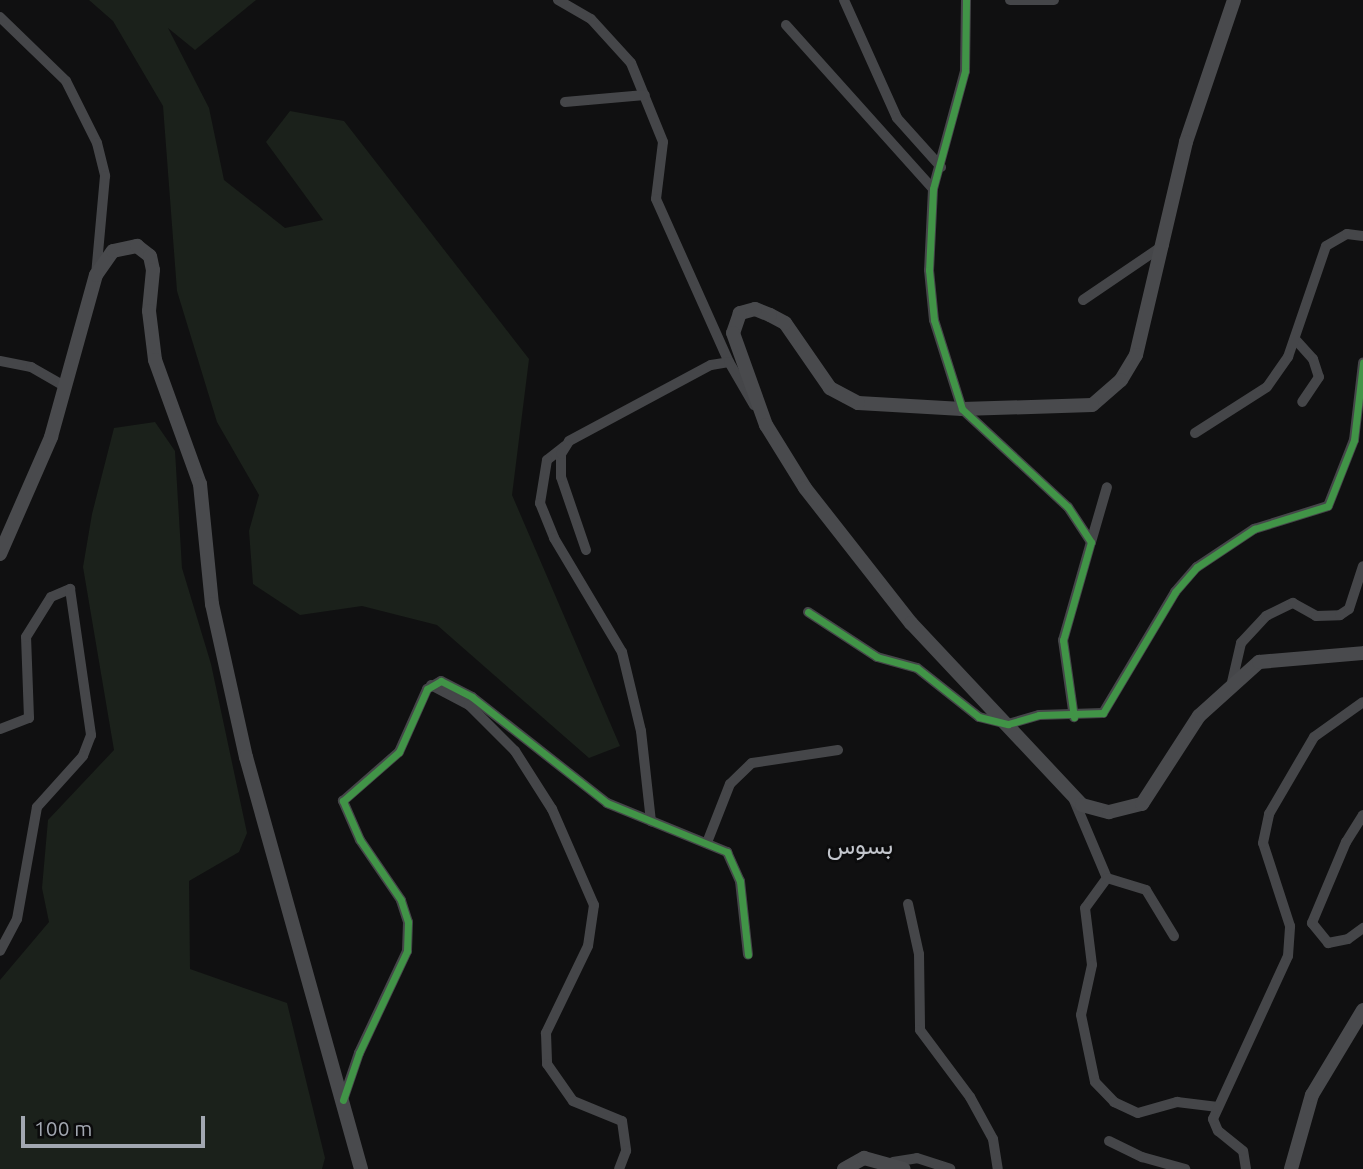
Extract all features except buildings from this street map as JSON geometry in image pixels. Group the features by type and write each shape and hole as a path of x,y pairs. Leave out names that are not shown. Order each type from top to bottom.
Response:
{"main road":[{"path":"1234,0 1186,142 1164,245 1136,355 1108,394 1074,410 962,409 858,404 841,398 785,323 755,309 740,313 733,333 766,425 805,488 911,623 1008,724 1072,799 1109,812 1142,804 1199,716 1232,681 1259,663 1363,653"},
{"path":"0,554 66,387 96,275 104,258 125,246 137,246 150,256 155,360 200,484 212,604 246,757 362,1169"},
{"path":"1291,1169 1312,1095 1363,1010"},
{"path":"844,1169 864,1158 898,1166"}],"street":[{"path":"558,0 591,19 623,50 646,95 663,149 656,199 729,362 766,425"},
{"path":"844,0 861,43 880,70 897,118 941,167"},
{"path":"966,0 968,54 941,167 933,189 929,270 934,320 962,409 1068,507 1091,542"},
{"path":"1010,0 1054,0"},
{"path":"0,17 66,81 97,143 105,176 96,275"},
{"path":"786,25 933,189"},
{"path":"565,102 646,95"},
{"path":"1195,433 1267,387 1295,340 1326,246 1347,234 1363,236"},
{"path":"1083,300 1164,245"},
{"path":"1295,340 1313,359 1319,377 1302,402"},
{"path":"0,361 31,367 66,387"},
{"path":"651,821 641,731 622,652 554,538 541,503 547,460 565,446 704,368 729,362"},
{"path":"808,612 877,657 917,668 979,716 1008,724 1040,715 1074,716 1105,710 1175,592 1208,557 1254,529 1328,506 1362,409 1363,363"},
{"path":"565,446 563,485 586,550"},
{"path":"1074,716 1063,640 1107,487"},
{"path":"1232,681 1241,643 1265,616 1293,603 1316,615 1340,615 1349,609 1363,566"},
{"path":"0,729 29,718 26,637 57,591 70,589 91,735 83,756 37,807 17,919 0,951"},
{"path":"343,1100 359,1053 407,951 408,932 401,900 360,840 343,801 399,752 431,685 441,681 472,697 598,797 651,821 708,840 736,865 748,955"},
{"path":"431,685 469,705 515,751 552,809 594,905 588,946 546,1033 547,1064 573,1101 622,1121 626,1151 619,1169"},
{"path":"1246,1169 1242,1151 1215,1126 1216,1107 1248,1051 1258,1010 1287,956 1290,926 1263,842 1269,814 1314,737 1363,702"},
{"path":"708,840 730,784 752,763 838,750"},
{"path":"1072,799 1107,878 1146,890 1174,936"},
{"path":"1363,815 1346,842 1312,923 1328,943 1349,939 1363,928"},
{"path":"1107,878 1085,908 1092,965 1081,1015 1095,1082 1114,1102 1138,1113 1177,1102 1216,1107"},
{"path":"908,904 919,954 920,1030 970,1097 993,1139 998,1169"},
{"path":"1109,1141 1142,1157 1185,1169"},
{"path":"898,1166 917,1158 950,1169"}],"shaded area":[{"path":"89,0 256,0 195,50 168,28 209,108 224,180 285,228 323,220 266,142 290,111 344,121 529,359 512,495 620,746 589,758 437,625 362,606 300,615 253,584 249,531 259,495 217,422 177,291 163,106 113,21"},
{"path":"155,422 175,451 182,568 211,664 247,833 239,852 189,881 190,969 287,1003 325,1158 322,1169 0,1169 0,980 49,922 42,888 48,820 114,750 83,567 92,514 114,428"}],"cycle path":[{"path":"966,0 965,71 933,189 929,270 934,320 962,409 1068,507 1091,542 1063,640 1074,717"},
{"path":"808,612 877,657 917,668 979,717 1008,724 1039,715 1103,713 1175,592 1197,567 1254,529 1328,506 1354,440 1363,363"},
{"path":"343,1100 359,1053 407,951 408,922 401,900 360,840 343,801 399,752 427,689 441,681 472,697 607,803 727,852 740,881 748,955"}],"district":[{"name":"بسوس","path":"860,846"}]}
